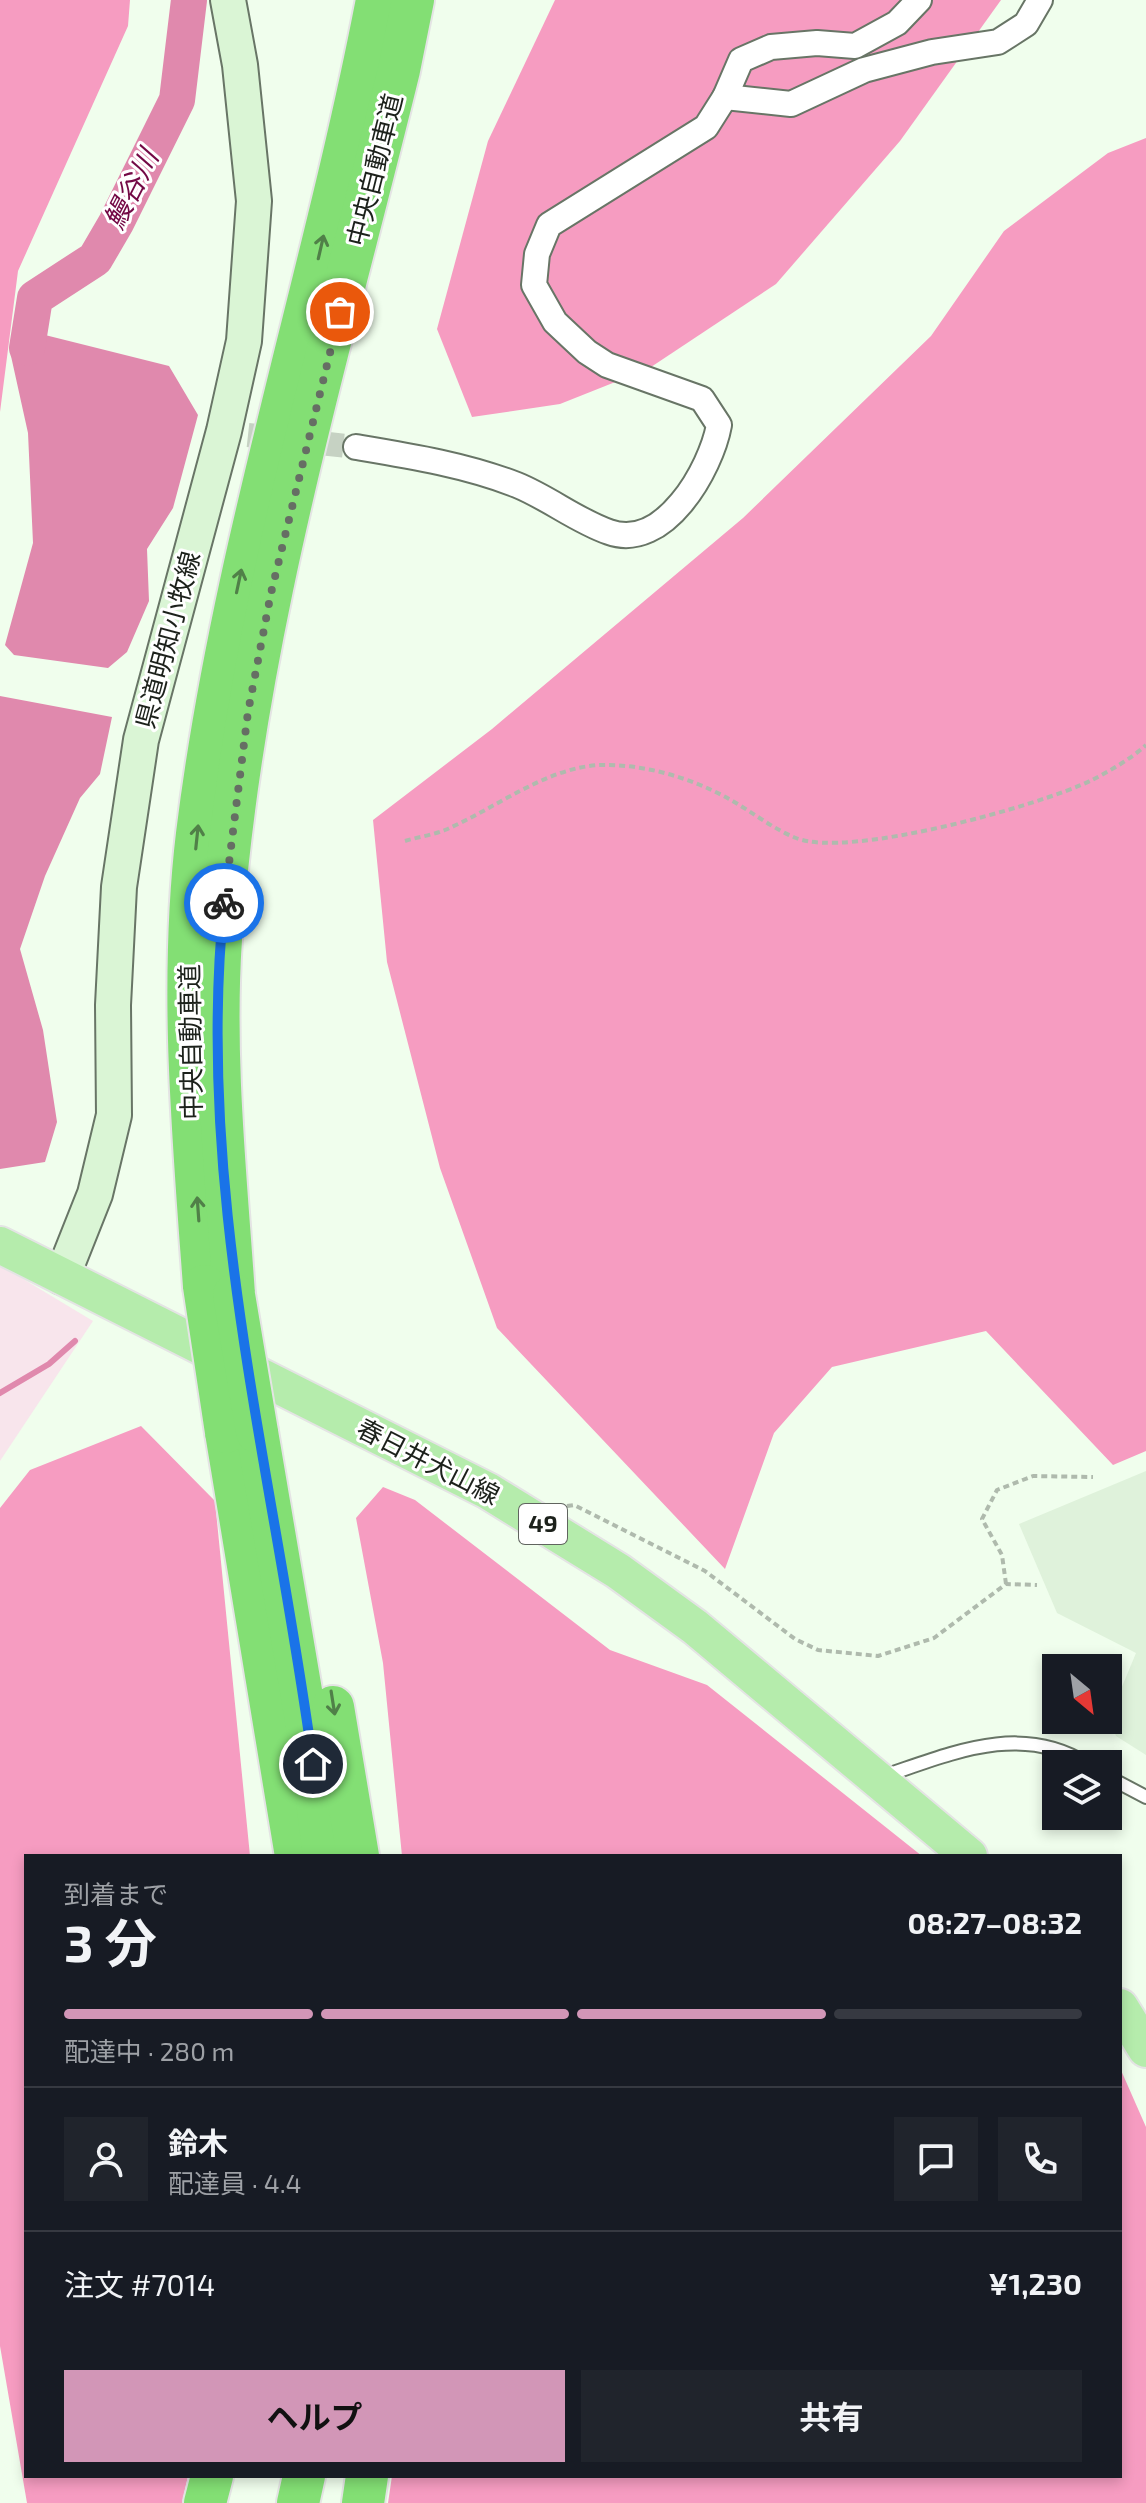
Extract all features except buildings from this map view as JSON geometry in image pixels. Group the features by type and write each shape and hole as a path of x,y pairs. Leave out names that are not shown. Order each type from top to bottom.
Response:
{"highway":[{"name":"中央自動車道","path":"296,1854 191,1108 189,958 197,838 215,707 237,589 316,271 377,0"},
{"name":"中央自動車道","path":"219,1291 220,941 248,712 271,593 396,85 413,0"},
{"name":"中央自動車道","path":"237,1436 269,1496 309,1738 324,1854"},
{"path":"237,1436 213,1463 255,1708 269,1854"},
{"path":"269,1496 319,1619 358,1854"},
{"path":"205,2503 211,2478"},
{"path":"269,2503 274,2478"},
{"path":"298,2503 304,2478"},
{"path":"363,2503 367,2478"}],"main road":[{"name":"県道明知小牧線","path":"62,1277 95,1194 114,1115 113,1005 119,887 141,740 236,433 254,201 240,65 228,0"},
{"name":"春日井犬山線","path":"0,1245 488,1491 618,1571 695,1627 967,1854"},
{"path":"1122,2010 1146,2049"}],"street":[{"path":"356,447 423,458 516,485 611,533 634,535 667,520 696,483 715,449 719,425 702,399 607,365 555,322 534,285 537,254 549,225 706,127 725,97 741,60 771,47 817,43 855,46 897,23 919,0"},
{"path":"725,97 791,104 864,70 932,52 998,42 1026,24 1040,0"}],"lane":[{"path":"878,1778 967,1747 1016,1742 1058,1750"},
{"path":"1122,1784 1146,1797"}],"path":[{"path":"405,841 444,830 553,779 600,765 629,767 681,778 727,798 798,839 826,843 910,835 1022,805 1090,781 1146,745"},
{"path":"1006,1584 1002,1555 982,1519 997,1490 1033,1476 1093,1477"},
{"path":"543,1525 554,1506 574,1505 705,1571 795,1639 818,1650 878,1656 934,1638 1006,1584 1037,1585"}],"shaded area":[{"path":"0,0 130,0 128,26 18,271 0,412"},
{"path":"555,0 1001,0 900,141 776,284 648,369 560,404 472,417 437,329 488,141"},
{"path":"1146,138 1146,1451 1113,1465 986,1331 832,1367 774,1433 725,1569 497,1328 440,1168 387,962 373,820 492,729 743,518 931,336 1004,231 1108,153"},
{"path":"21,329 169,366 198,415 173,508 147,549 149,601 127,652 108,668 14,655 5,645 33,543 28,433 11,356"},
{"path":"0,696 112,717 100,774 80,798 45,876 20,949 43,1030 57,1122 45,1162 0,1169"},
{"path":"0,1265 93,1321 0,1461"},
{"path":"141,1426 215,1501 250,1854 24,1854 24,2478 188,2478 182,2503 27,2503 0,2346 0,1508 30,1470"},
{"path":"1146,1471 1146,1755 1115,1734 1122,1734 1122,1687 1136,1653 1057,1613 1019,1524"},
{"path":"383,1487 415,1500 610,1650 707,1685 919,1854 402,1854 383,1663 356,1518"},
{"path":"1122,2073 1146,2127 1146,2503 388,2503 392,2478 1122,2478"}],"waterway":[{"name":"鰻谷川","path":"27,348 35,298 95,259 177,100 189,0"},
{"path":"0,1393 49,1364 75,1341"}],"tunnel":[{"path":"248,435 356,447"}],"way so far":[{"path":"224,903 248,712 271,593 340,312"}],"route":[{"path":"224,903 220,941 220,1094 234,1295 313,1764"}]}
